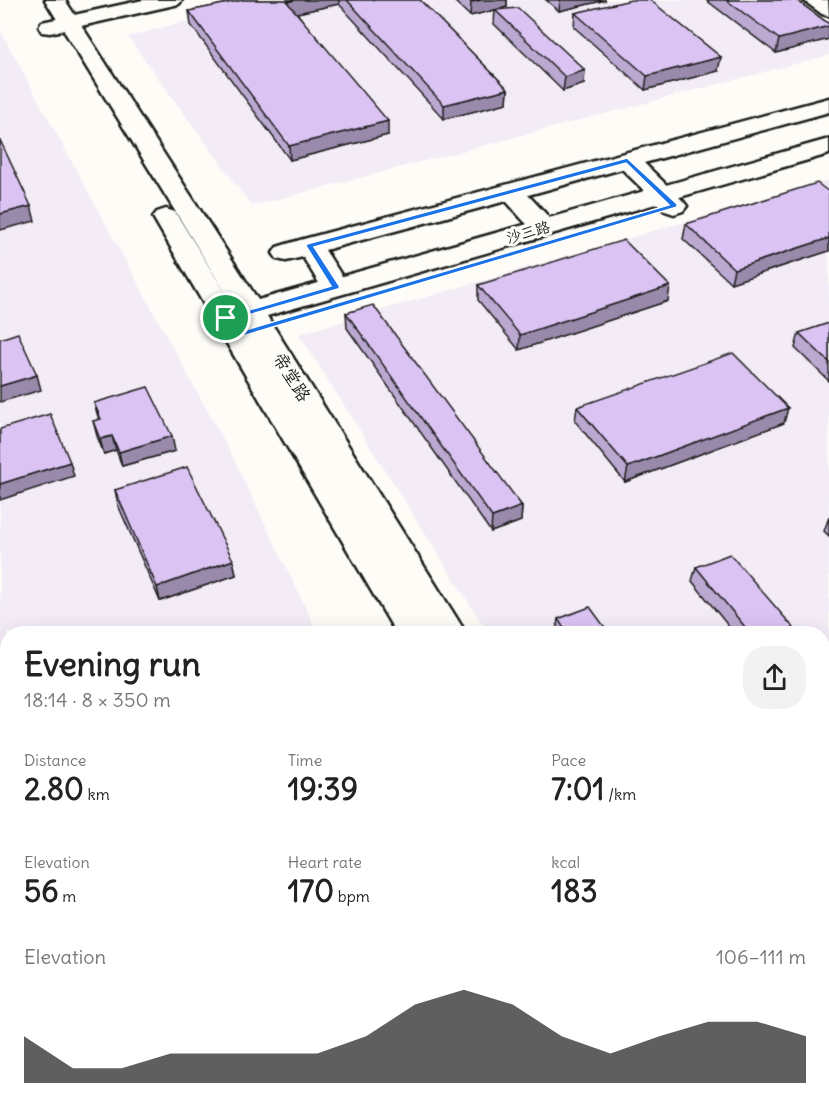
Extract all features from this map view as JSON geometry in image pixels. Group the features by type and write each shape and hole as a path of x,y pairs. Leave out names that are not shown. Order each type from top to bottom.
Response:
{"street":[{"name":"帝堂路","path":"34,0 59,16 244,323 410,626"},
{"path":"59,16 172,0"},
{"path":"813,0 829,10"},
{"path":"336,287 298,249 829,105"},
{"path":"805,111 829,130"},
{"name":"沙三路","path":"244,323 668,200 829,146"},
{"path":"627,160 668,200"},
{"name":"沙三路","path":"244,323 336,287 545,227 829,161"},
{"path":"511,192 545,227"},
{"name":"帝堂路","path":"244,323 444,626"}],"shaded area":[{"path":"265,0 788,0 829,26 829,55 252,206 128,37"},
{"path":"0,30 232,456 315,626 0,626"},
{"path":"829,180 829,626 484,626 299,334"}],"building":[{"path":"243,0 294,0 287,2 388,121 289,146 189,11"},
{"path":"347,0 420,0 508,89 444,105"},
{"path":"631,0 650,0 721,57 647,76 575,13"},
{"path":"726,0 796,0 829,26 779,39"},
{"path":"518,8 585,70 565,77 495,10"},
{"path":"0,140 31,206 0,214"},
{"path":"817,183 829,192 829,238 734,269 686,224"},
{"path":"624,240 670,286 520,335 478,285"},
{"path":"373,305 522,506 492,517 346,313"},
{"path":"829,323 829,362 799,333"},
{"path":"18,333 37,375 0,386 0,339"},
{"path":"733,353 788,408 628,467 577,407"},
{"path":"148,387 172,436 119,452 112,436 100,439 93,421 101,419 94,403"},
{"path":"50,414 70,462 0,484 0,429"},
{"path":"187,467 233,560 157,587 115,490"},
{"path":"730,554 792,626 744,626 696,567"},
{"path":"590,607 604,626 562,626 558,619"}],"route":[{"path":"627,160 674,206 236,335 226,318 336,287 309,246 627,160"}]}
